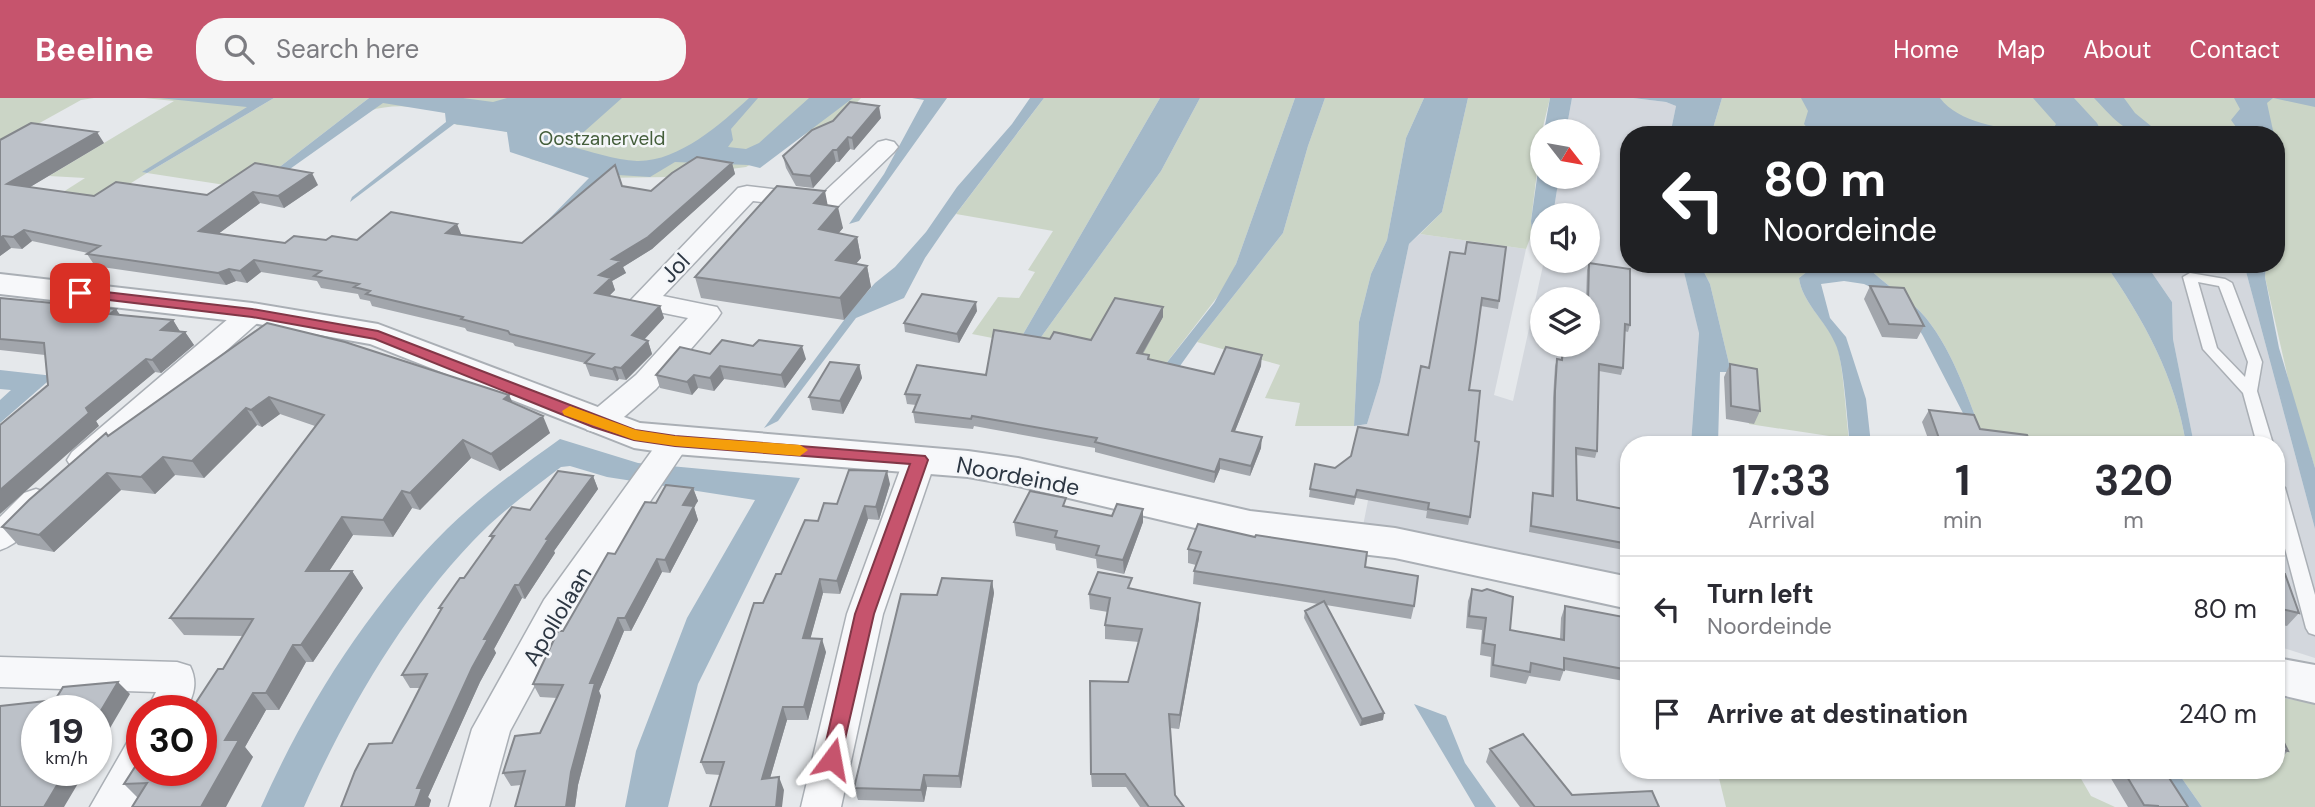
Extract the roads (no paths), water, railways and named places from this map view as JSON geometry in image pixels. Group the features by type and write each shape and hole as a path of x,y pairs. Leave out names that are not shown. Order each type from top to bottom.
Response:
{"street":[{"name":"Jol","path":"598,423 646,382 707,313 643,301 747,193 827,203 886,147"},
{"name":"Noordeinde","path":"0,284 252,313 378,335 634,435 658,463 920,460 1017,472 1250,526 1395,544 1620,591"},
{"path":"0,538 30,507 252,313"},
{"path":"821,807 864,614 920,460"},
{"name":"Apollolaan","path":"470,807 491,729 557,610 658,463"},
{"path":"0,672 177,677 174,695"},
{"path":"2285,678 2315,684"},
{"path":"110,807 126,780"}],"lane":[{"path":"2250,391 2210,349 2190,277 2224,283 2255,362 2250,391 2263,436"},
{"path":"2285,517 2315,628"}],"water":[{"path":"159,98 274,98 147,173 142,172 247,107"},
{"path":"369,98 463,98 493,102 507,98 622,98 568,146 637,161 668,155 698,140 749,98 758,98 731,129 733,140 728,147 746,149 759,143 809,98 853,98 760,168 748,165 675,162 650,177 618,175 514,262 508,261 589,178 510,152 507,132 454,124 350,202 352,197 446,122 445,113 383,103 256,193 251,189"},
{"path":"912,98 947,98 859,221 849,224 884,174 924,100"},
{"path":"1030,98 1044,98 949,223 925,258 904,298 856,318 778,421 764,428 853,308 926,232 957,187 1012,124"},
{"path":"1160,98 1200,98 1161,171 1031,351 1018,343"},
{"path":"1295,98 1325,98 1283,233 1175,373 1161,370 1214,303 1236,264"},
{"path":"1424,98 1468,98 1442,212 1409,244 1380,382 1367,424 1354,426 1359,322 1371,274 1387,240 1406,138"},
{"path":"1550,98 1572,98 1568,119 1546,119"},
{"path":"1633,98 1722,98 1714,126 1672,126 1676,106 1666,102"},
{"path":"1801,98 1940,98 1962,115 1991,126 1806,126 1808,111"},
{"path":"2033,98 2074,98 2098,126 2055,126 2056,124"},
{"path":"2094,98 2124,98 2135,113 2151,126 2123,126"},
{"path":"2234,98 2273,98 2267,103 2272,126 2235,126 2231,120 2240,109"},
{"path":"2273,98 2315,98 2315,107"},
{"path":"1535,189 1557,189 1555,203 1534,203"},
{"path":"1684,273 1704,273 1710,284 1731,372 1720,372 1718,436 1692,436 1699,333"},
{"path":"1805,273 1875,273 1904,297 1926,318 1945,347 1983,436 1975,436 1903,302 1864,284 1844,281 1821,284 1830,318 1846,337 1866,399 1870,436 1849,436 1838,351 1831,335 1804,295 1799,278"},
{"path":"2111,273 2152,273 2172,302 2173,339 2192,436 2184,436 2166,372 2132,306"},
{"path":"2246,273 2265,273 2279,348 2315,468 2315,529"},
{"path":"0,370 54,376 0,423 0,400 11,390 0,389"},
{"path":"560,439 638,463 800,478 698,684 668,807 625,807 636,751 687,618 755,500 607,477 570,466 561,467 493,522 472,542 422,601 377,667 337,737 304,807 261,807 319,695 341,659 391,591 460,517"},
{"path":"1414,704 1446,716 1465,763 1496,807 1475,807"},
{"path":"2162,779 2182,779 2202,807 2176,807"}],"park label":[{"name":"Oostzanerveld","path":"602,138"}]}
